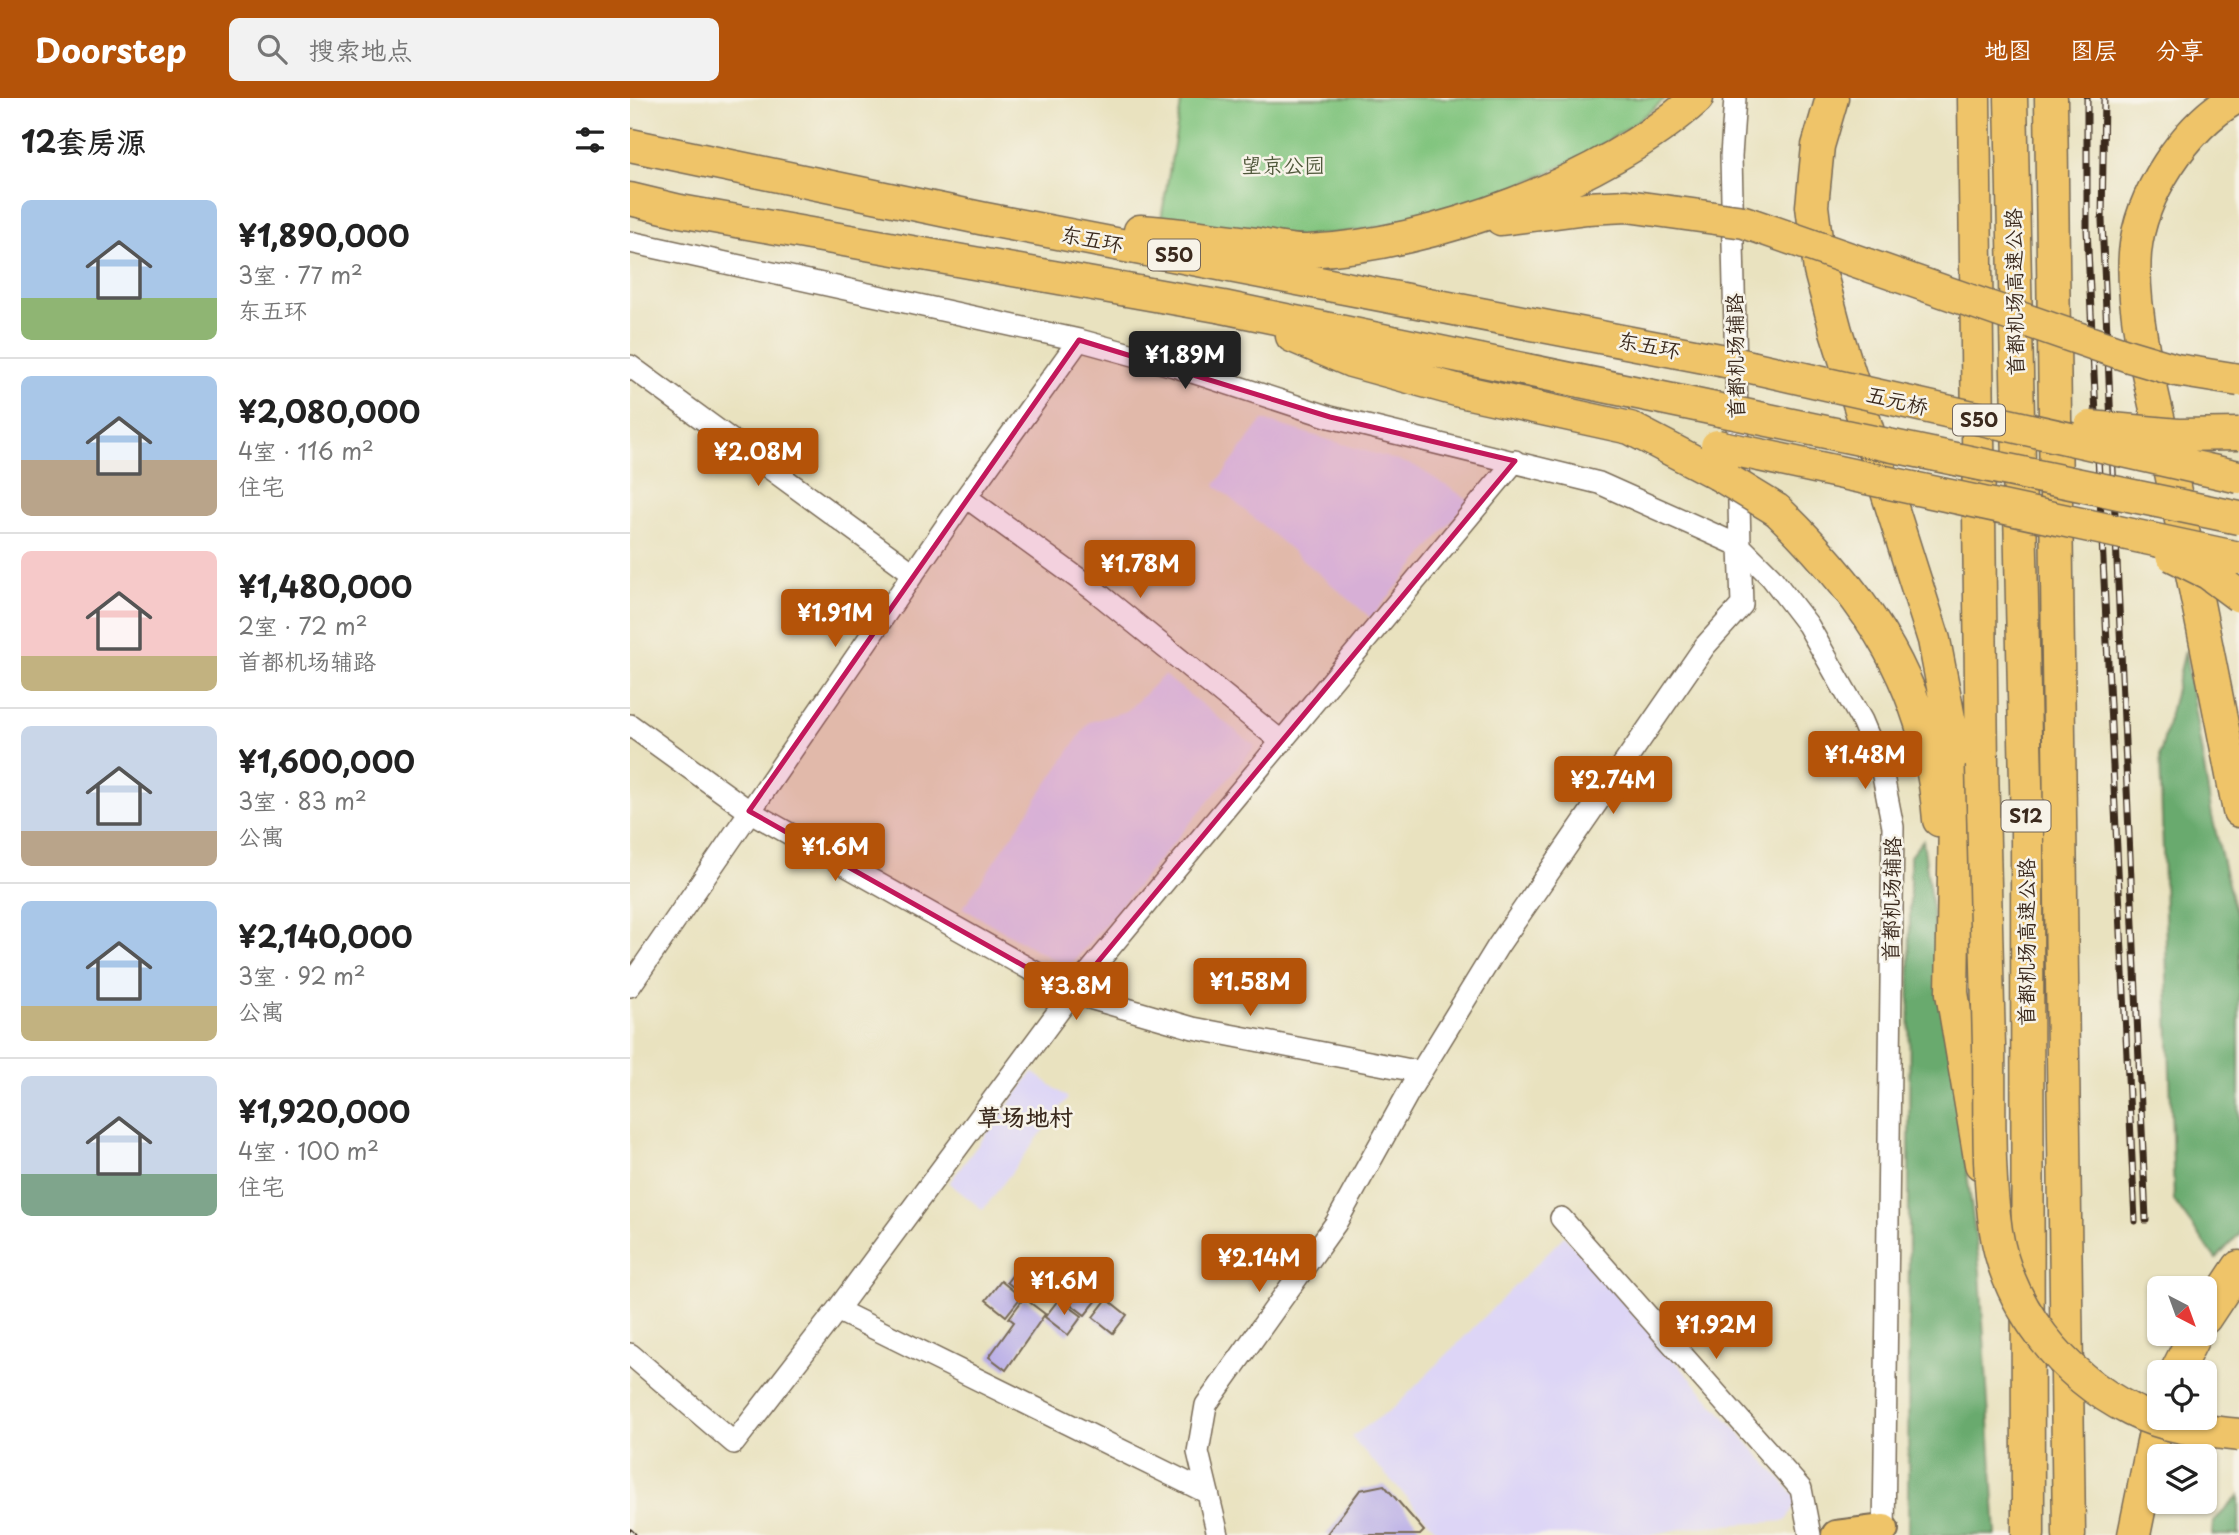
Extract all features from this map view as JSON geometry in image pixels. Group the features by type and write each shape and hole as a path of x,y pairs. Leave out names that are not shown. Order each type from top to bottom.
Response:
{"highway":[{"path":"985,219 1174,233 1306,251 1384,243 1449,225 1567,181 1672,121 1698,98"},
{"path":"1832,98 1818,146 1811,205 1820,271 1836,331 1934,640 1956,755 1952,993"},
{"path":"1974,98 1982,765 1996,1232 2022,1305 2036,1328 2073,1373 2133,1411 2162,1422 2239,1435"},
{"name":"首都机场高速公路","path":"2011,98 2027,830 2028,1535"},
{"name":"首都机场高速公路","path":"2051,98 2069,1535"},
{"path":"2235,98 2182,143 2151,194 2135,253 2140,326 2197,592 2239,811"},
{"name":"东五环","path":"630,145 985,219 1720,359"},
{"name":"东五环","path":"630,199 680,211 1223,307 2239,518"},
{"path":"1449,225 1587,208 1628,206 1744,222 2129,356 2175,370 2239,380"},
{"path":"1223,307 1351,360 1460,391 1630,428 1718,460 2127,532 2239,558"},
{"name":"五元桥","path":"1720,359 1961,416 2239,477"},
{"path":"1961,416 2178,435 2239,434"},
{"path":"1718,460 1777,510 1821,553 1869,616 1913,693 1930,749 1938,810 1952,993 2027,1439"},
{"path":"2127,532 2208,573 2239,596"},
{"path":"2217,1300 2239,1268"},
{"path":"2134,1535 2155,1430"}],"main road":[{"path":"1836,1535 1884,1532"}],"street":[{"name":"首都机场辅路","path":"1735,98 1731,156 1740,546 1771,577 1808,625 1862,720 1881,766 1893,827 1884,1532"},
{"path":"630,242 1079,340 1174,366 1330,417 1599,483 1740,546 1742,606 1705,646 1498,946 1421,1072 1336,1223 1206,1405 1198,1452 1218,1535"},
{"path":"630,985 913,573 1079,340"},
{"path":"630,366 913,573"},
{"path":"630,1354 734,1443 837,1310 1072,993 1515,461"},
{"path":"966,497 1094,590 1282,742"},
{"path":"630,725 749,811 1072,993 1193,1028 1421,1072"},
{"path":"1561,1218 1801,1489 1810,1535"},
{"path":"837,1310 1208,1493"}],"highlighted area":[{"path":"1079,340 1330,417 1515,461 1072,993 749,811"}],"shaded area":[{"path":"1263,420 1415,466 1469,500 1371,618 1215,485"},
{"path":"1164,675 1255,746 1068,968 963,908 1089,722 1127,711"},
{"path":"1033,1072 1068,1098 983,1210 949,1183"},
{"path":"1564,1236 1798,1499 1786,1521 1692,1527 1648,1535 1441,1535 1351,1437 1396,1406"}],"green space":[{"name":"望京公园","path":"1182,98 1666,98 1630,126 1589,152 1544,175 1496,194 1447,211 1397,223 1349,232 1285,236 1160,225"},
{"path":"2185,651 2212,816 2239,930 2239,1234 2216,1259 2174,1201 2160,755"},
{"path":"1923,840 1980,1271 1996,1535 1908,1535 1910,856"},
{"path":"2239,1496 2239,1535 2212,1535 2213,1522"}],"building":[{"path":"1020,1265 1038,1280 1025,1297 1017,1291 1021,1286 1017,1282 1013,1287 1007,1282"},
{"path":"1080,1277 1102,1294 1085,1315 1064,1299"},
{"path":"1001,1281 1021,1297 1006,1316 986,1300"},
{"path":"1024,1298 1045,1314 1006,1370 989,1357 1014,1322 1009,1318"},
{"path":"1059,1299 1082,1316 1068,1335 1045,1317"},
{"path":"1107,1299 1127,1315 1113,1333 1093,1317"},
{"path":"1384,1485 1424,1531 1420,1535 1326,1535 1360,1490"}],"railway":[{"path":"2087,98 2087,229 2135,1221"},
{"path":"2104,98 2102,220 2146,1220"},
{"path":"630,1532 633,1535"}],"district":[{"name":"草场地村","path":"1025,1118"}]}
